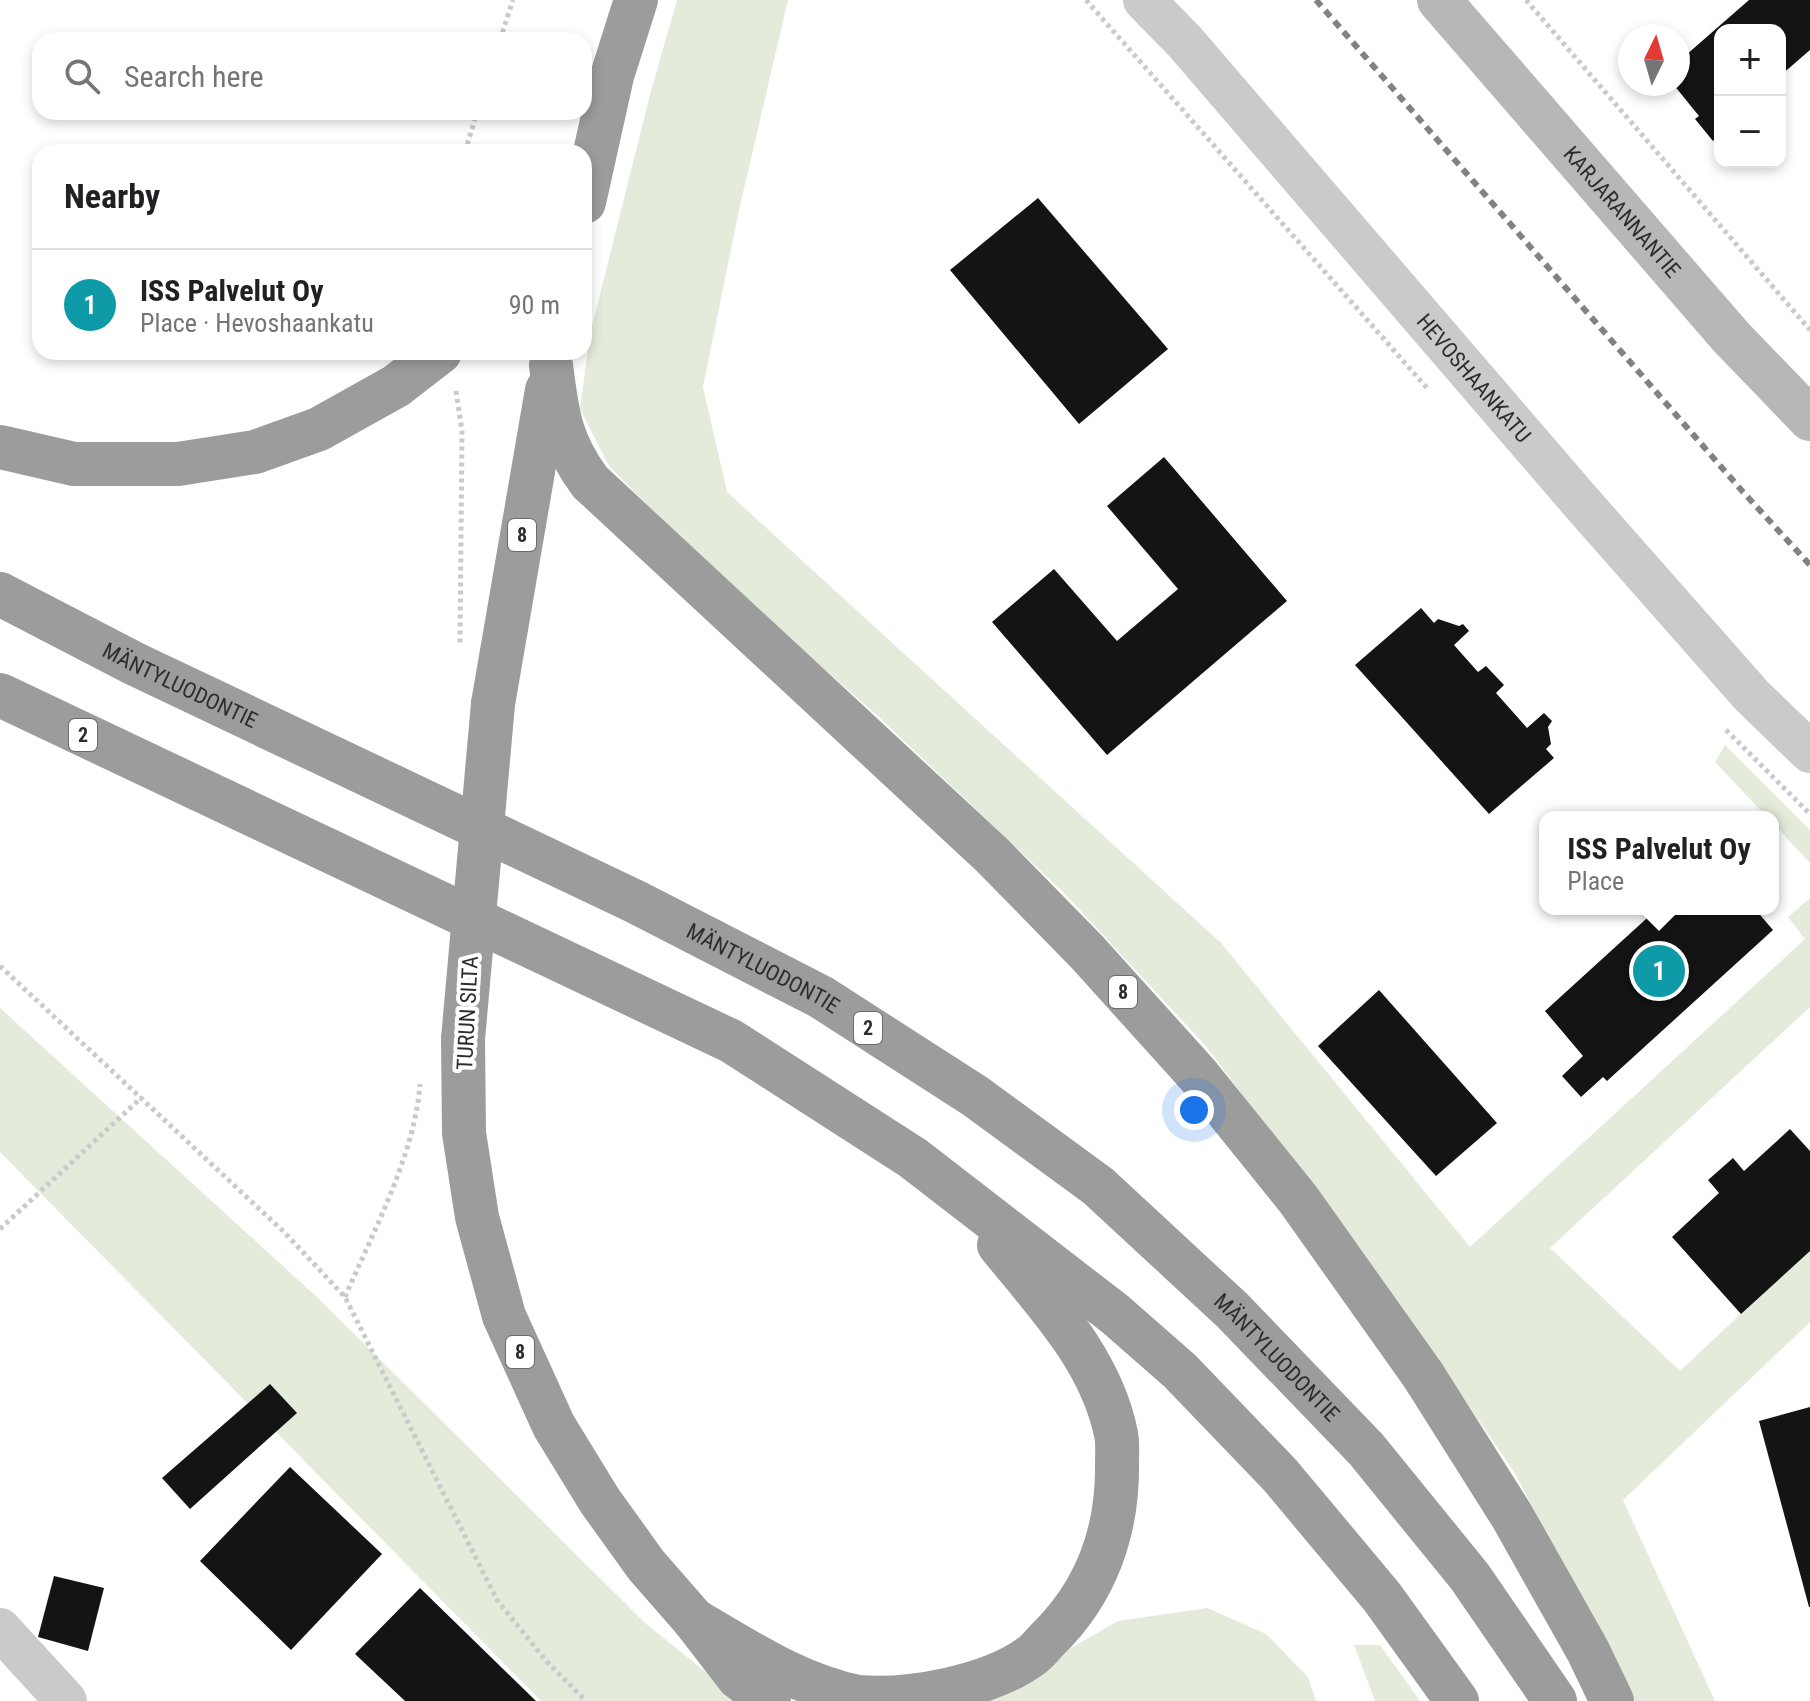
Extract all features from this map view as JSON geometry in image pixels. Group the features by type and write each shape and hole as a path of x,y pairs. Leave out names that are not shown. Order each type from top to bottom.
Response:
{"highway":[{"path":"592,166 612,76 636,0"},
{"path":"592,114 612,76"},
{"path":"576,144 589,120"},
{"name":"TURUN SILTA","path":"552,360 493,704 463,1039 466,1147 477,1217 504,1316 554,1426 600,1501 646,1565 694,1620"},
{"name":"8","path":"552,360 557,417 572,457 590,482 992,855 1087,952 1198,1075 1298,1199 1423,1375 1512,1516 1588,1651 1612,1701"},
{"path":"0,447 74,464 178,464 255,452 319,429 396,386 447,365"},
{"name":"MÄNTYLUODONTIE","path":"0,594 135,664 636,902 821,997 975,1096 1098,1186 1232,1310 1366,1449 1470,1577 1555,1701"},
{"name":"2","path":"0,695 731,1041 947,1182 1115,1314 1180,1371 1300,1499 1382,1597 1457,1701"},
{"path":"694,1620 809,1684 860,1698 906,1699 954,1692 1032,1656 1062,1625 1086,1592 1102,1562 1113,1521 1117,1488 1116,1435 1104,1398 1077,1341 947,1182"},
{"name":"8","path":"694,1620 738,1677 769,1701"}],"main road":[{"name":"KARJARANNANTIE","path":"1439,0 1731,337 1810,419"}],"street":[{"name":"HEVOSHAANKATU","path":"1144,0 1185,42 1570,490 1752,696 1810,752"},
{"path":"0,1629 66,1701"}],"path":[{"path":"503,32 513,0"},
{"path":"1526,0 1810,330"},
{"path":"467,144 475,120"},
{"path":"447,365 462,431 459,655"},
{"path":"0,966 284,1232 345,1297 497,1600 547,1662 586,1701"},
{"path":"345,1297 400,1166 419,1104 421,1073"},
{"path":"0,1229 142,1097"}],"green space":[{"path":"677,0 788,0 739,210 703,387 727,492 1221,943 1470,1247 1805,939 1788,917 1810,898 1810,1007 1550,1248 1680,1371 1810,1249 1810,1322 1623,1500 1715,1701 1635,1701 1513,1470 1368,1260 1204,1044 1065,894 879,717 707,566 609,466 580,409 587,360 592,360 592,326"},
{"path":"1725,745 1810,830 1810,863 1779,829 1779,811 1761,811 1715,762"},
{"path":"0,1008 318,1298 645,1623 742,1701 541,1701 0,1152"},
{"path":"1207,1608 1266,1634 1308,1677 1316,1701 978,1701 1118,1621"},
{"path":"1354,1645 1380,1645 1420,1701 1375,1701"}],"building":[{"path":"1749,0 1810,0 1810,50 1786,71 1786,24 1722,24"},
{"path":"1714,31 1713,141 1695,119 1699,116 1683,96 1690,96 1690,52"},
{"path":"1038,198 1168,349 1079,424 950,270"},
{"path":"1164,457 1287,601 1107,755 992,622 1054,569 1117,641 1178,589 1107,506"},
{"path":"1421,608 1434,623 1438,619 1459,626 1463,624 1469,631 1454,645 1478,672 1486,666 1504,685 1496,693 1527,728 1544,713 1552,721 1548,727 1551,744 1546,749 1554,758 1489,814 1355,665"},
{"path":"1650,915 1760,915 1773,930 1607,1081 1603,1077 1581,1097 1562,1076 1583,1056 1545,1011"},
{"path":"1379,990 1497,1123 1436,1176 1318,1046"},
{"path":"1790,1129 1810,1151 1810,1251 1741,1314 1672,1237 1719,1193 1708,1180 1733,1158 1744,1171"},
{"path":"270,1384 297,1413 190,1509 162,1478"},
{"path":"1810,1407 1810,1607 1809,1607 1759,1421"},
{"path":"290,1467 382,1554 291,1650 200,1561"},
{"path":"54,1576 104,1588 88,1651 38,1637"},
{"path":"420,1588 536,1701 405,1701 355,1654"}],"railway":[{"path":"1316,0 1810,565"}],"place":[{"name":"ISS Palvelut Oy","path":"1659,971"}]}
